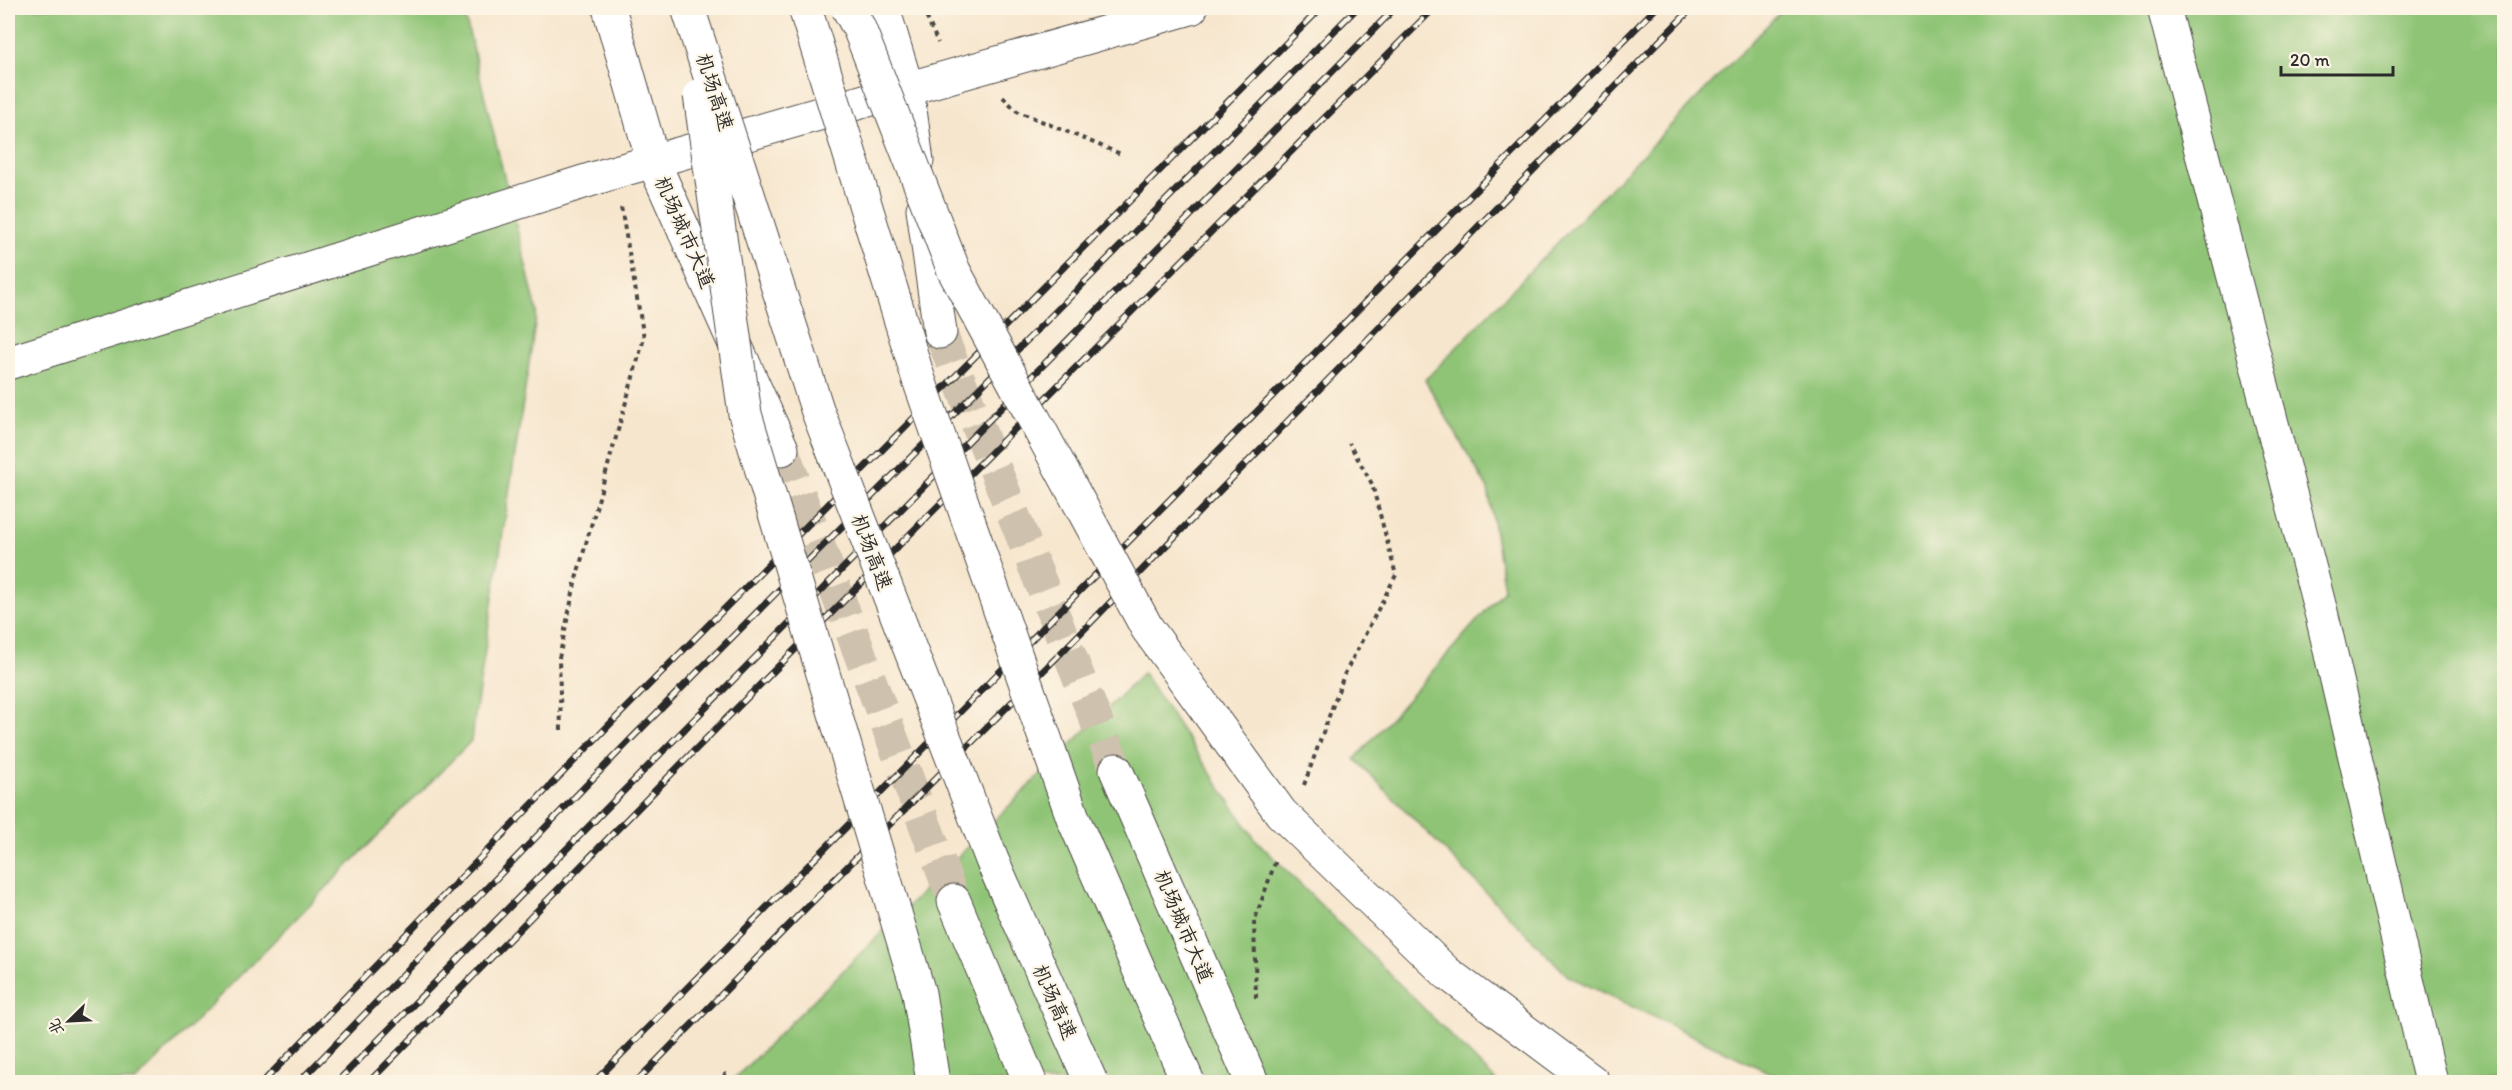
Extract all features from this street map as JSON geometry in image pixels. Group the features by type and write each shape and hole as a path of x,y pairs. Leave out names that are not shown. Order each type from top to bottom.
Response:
{"main road":[{"name":"机场城市大道","path":"609,8 653,161 782,449"},
{"path":"688,8 745,414 919,993 933,1083"},
{"name":"机场高速","path":"688,8 818,412 992,860 1091,1083"},
{"path":"805,8 918,377 1072,818 1188,1083"},
{"path":"848,8 859,28 954,271 1147,627 1281,813 1447,973 1593,1083"},
{"path":"883,8 907,88 940,332"},
{"path":"8,363 615,172 1191,8"},
{"path":"2164,8 2322,616 2431,1083"},
{"name":"机场城市大道","path":"1116,770 1252,1083"},
{"path":"954,901 1030,1083"}],"path":[{"path":"561,730 559,658 576,579 644,338 615,172"},
{"path":"1303,787 1344,675 1396,575 1372,484 1349,443"},
{"path":"1257,999 1254,922 1278,854"},
{"path":"724,1073 729,1083"}],"green space":[{"path":"8,8 463,8 537,311 471,741 135,1082 8,1082"},
{"path":"1784,8 2504,8 2504,1082 1789,1082 1568,976 1355,759 1504,590 1488,489 1425,380"},
{"path":"1143,673 1255,839 1497,1082 731,1082"}],"tunnel":[{"path":"940,332 1116,770"},
{"path":"782,449 954,901"}],"railway":[{"path":"263,1082 609,725 1321,8"},
{"path":"299,1082 632,738 1357,8"},
{"path":"337,1082 1395,8"},
{"path":"369,1082 692,753 1434,8"},
{"path":"594,1082 1656,8"},
{"path":"636,1082 1057,657 1692,8"}]}
